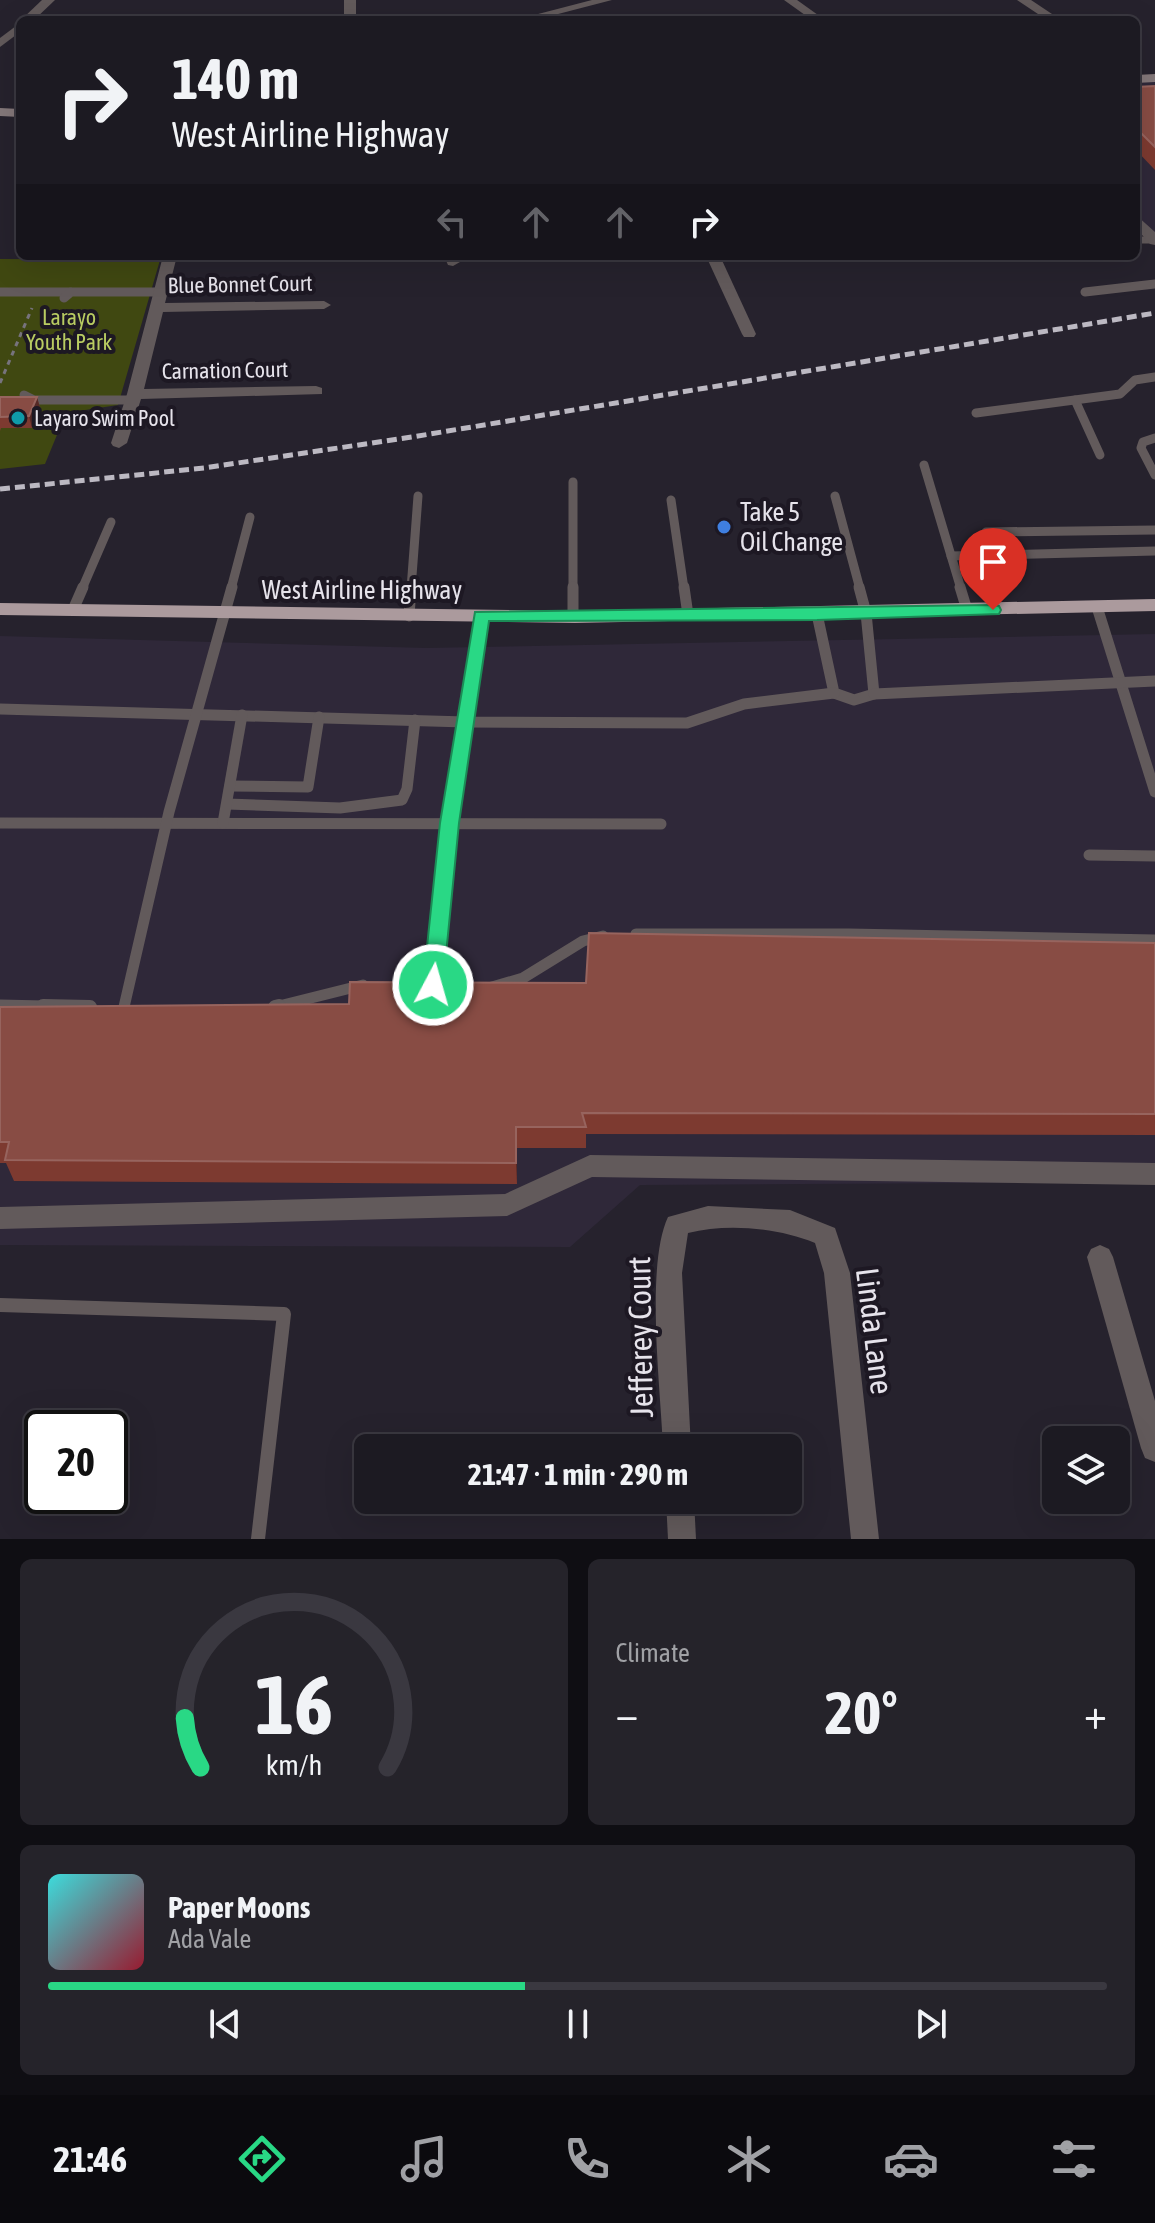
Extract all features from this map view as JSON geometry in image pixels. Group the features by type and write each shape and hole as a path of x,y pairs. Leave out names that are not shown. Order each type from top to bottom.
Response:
{"highway":[{"name":"West Airline Highway","path":"0,609 225,615 573,617 1155,605"}],"street":[{"path":"31,16 49,0"},
{"path":"538,16 606,0"},
{"path":"790,0 813,16"},
{"path":"1023,0 1049,16"},
{"path":"0,44 16,29"},
{"path":"1140,224 1154,241"},
{"path":"119,443 169,260"},
{"path":"715,260 749,334"},
{"name":"Blue Bonnet Court","path":"158,300 324,305"},
{"name":"Carnation Court","path":"134,397 316,391"},
{"path":"0,1218 507,1205 590,1166 1155,1174"},
{"name":"Linda Lane","path":"677,1225 708,1217 790,1221 826,1236 837,1273 865,1539"},
{"name":"Jefferey Court","path":"676,1434 669,1273 677,1225"},
{"path":"1100,1257 1155,1448"},
{"path":"681,1514 682,1539"}],"lane":[{"path":"1085,292 1155,284"},
{"path":"0,292 113,295 158,300"},
{"path":"976,413 1120,394 1135,380 1155,377"},
{"path":"24,395 34,400 134,397"},
{"path":"1075,400 1100,455"},
{"path":"1155,438 1143,442 1141,448 1155,475"},
{"path":"924,465 967,610"},
{"path":"573,482 573,617"},
{"path":"409,616 418,496"},
{"path":"835,496 866,613 874,694"},
{"path":"671,500 688,615"},
{"path":"124,1007 166,823 199,713 250,517"},
{"path":"73,610 111,522"},
{"path":"994,554 986,532 1155,530"},
{"path":"951,556 1155,551"},
{"path":"1097,607 1155,792"},
{"path":"817,614 834,693 842,700 862,700 874,694 1155,681"},
{"path":"433,985 450,823 481,616"},
{"path":"0,709 466,722 687,723 744,704 834,693"},
{"path":"223,823 242,715"},
{"path":"230,786 308,787 319,717"},
{"path":"227,804 356,806 386,805 402,800 407,789 415,720"},
{"path":"0,823 661,824"},
{"path":"1089,855 1155,856"},
{"path":"478,986 493,987 523,978 583,941 606,935 837,934 1155,940"},
{"path":"259,1009 298,1003 362,985 377,985"},
{"path":"419,985 448,986"},
{"path":"0,1005 139,1008"},
{"path":"0,1305 284,1314 258,1539"}],"path":[{"path":"0,383 39,293"}],"shaded area":[{"path":"1155,78 1155,241 1140,224 1140,79"},
{"path":"1155,634 1155,1182 640,1185 570,1247 0,1245 0,636 426,648"}],"green space":[{"name":"Larayo Youth Park","path":"0,259 160,260 118,405 66,413 45,464 0,469"}],"building":[{"path":"1155,86 1155,147 1140,132 1140,87"},
{"path":"0,397 37,397 29,416 0,417"},
{"path":"589,933 1155,943 1155,1114 582,1113 586,1127 516,1127 516,1163 5,1160 9,1142 0,1142 0,1007 349,1004 350,982 586,983"}],"railway":[{"path":"0,489 204,468 412,437 1155,313"}],"place":[{"name":"Layaro Swim Pool","path":"18,418"},
{"name":"Take 5 Oil Change","path":"724,527"}],"route":[{"path":"433,985 450,823 481,616 993,610"}]}
